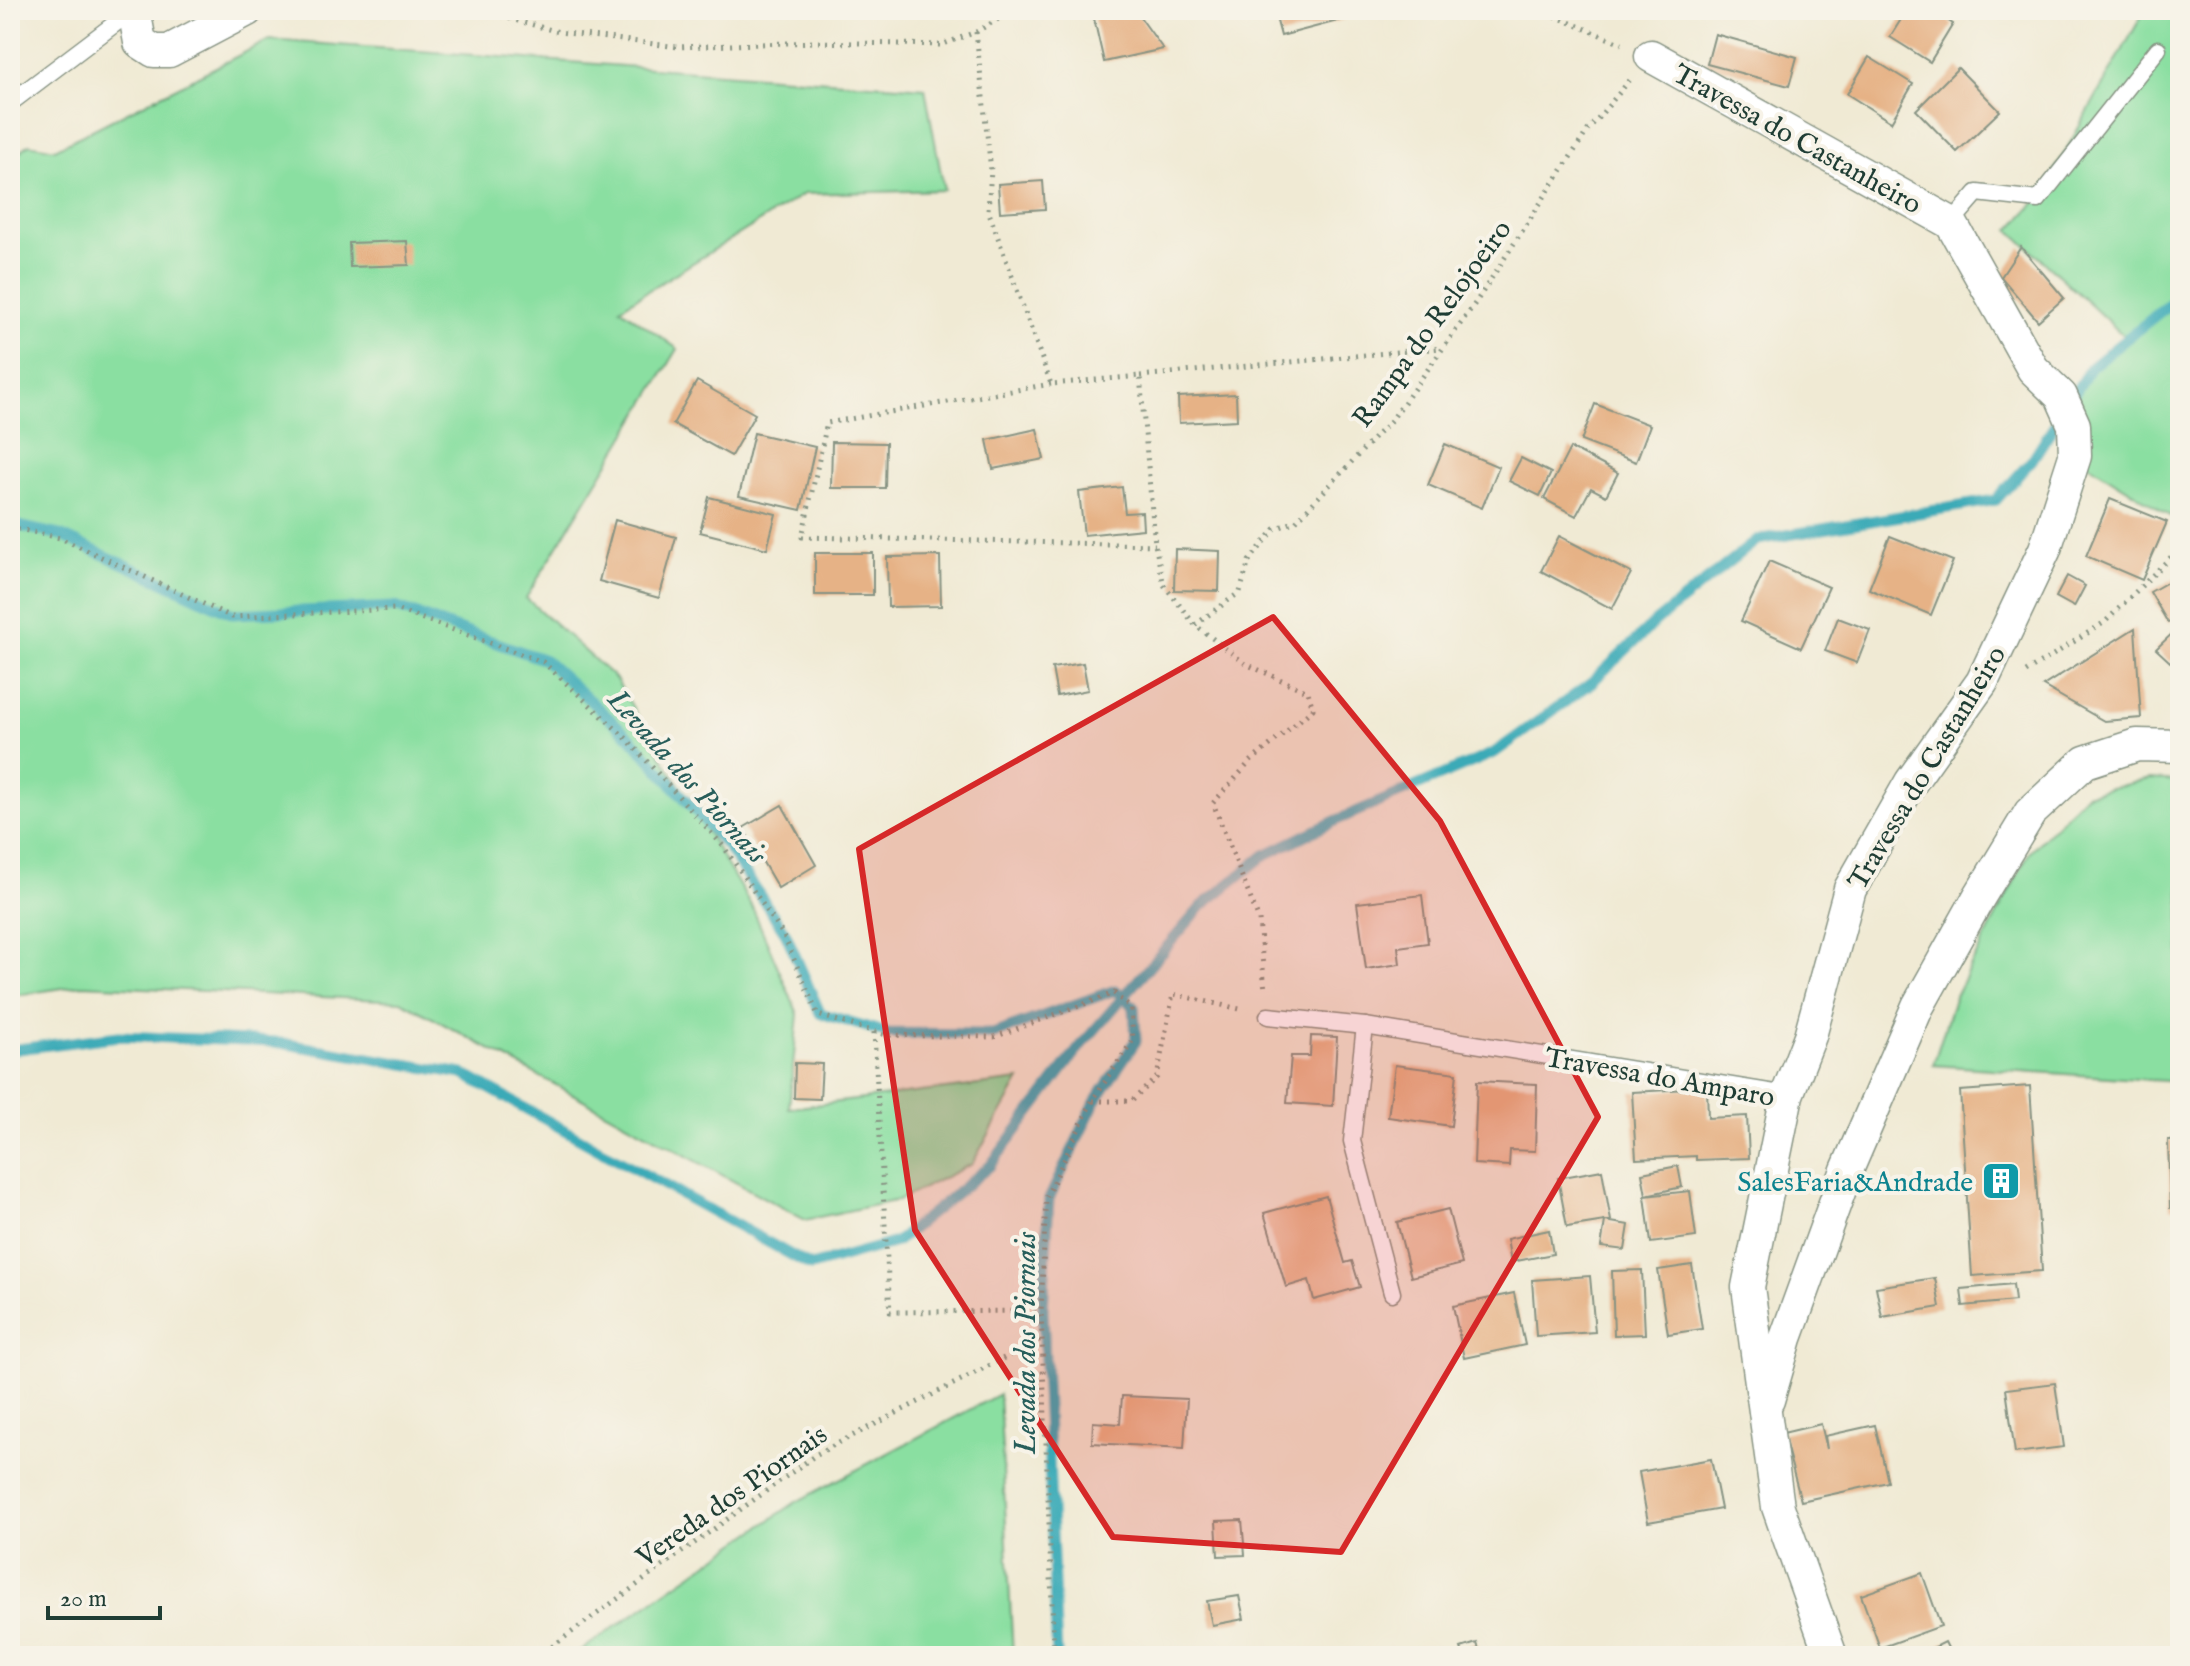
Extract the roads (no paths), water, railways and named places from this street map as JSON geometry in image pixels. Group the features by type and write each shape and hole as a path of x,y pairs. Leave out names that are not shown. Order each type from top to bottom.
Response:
{"street":[{"path":"134,10 140,42 154,51 169,51 247,10"},
{"name":"Travessa do Castanheiro","path":"1651,56 1951,223 2033,369 2061,396 2074,425 2075,456 2045,549 1982,682 1911,782 1850,889 1810,1036 1787,1095"},
{"path":"1764,1411 1786,1338 1847,1170 1918,1006 2030,813 2085,762 2137,745 2180,746"},
{"name":"Travessa do Amparo","path":"1787,1095 1748,1287 1778,1507 1831,1656"}],"lane":[{"path":"10,103 134,10"},
{"path":"1951,223 1977,193 2038,200 2158,49"},
{"name":"Travessa do Amparo","path":"1268,1016 1365,1026 1787,1095"},
{"path":"1365,1026 1352,1141 1392,1293"}],"waterway":[{"path":"10,1050 119,1036 275,1042 463,1074 811,1266 896,1242 990,1166 1079,1048 1202,906 1265,855 1337,820 1494,753 1590,684 1654,623 1757,540 1996,500 2032,460 2091,367 2180,296"},
{"name":"Levada dos Piornais","path":"10,524 60,535 233,614 395,607 545,660 630,737 726,845 786,934 820,1013 887,1033 993,1034 1115,990 1134,1007 1136,1041 1095,1102 1049,1199 1043,1311 1057,1656"}],"place":[{"name":"SalesFaria&Andrade","path":"2001,1181"}]}
